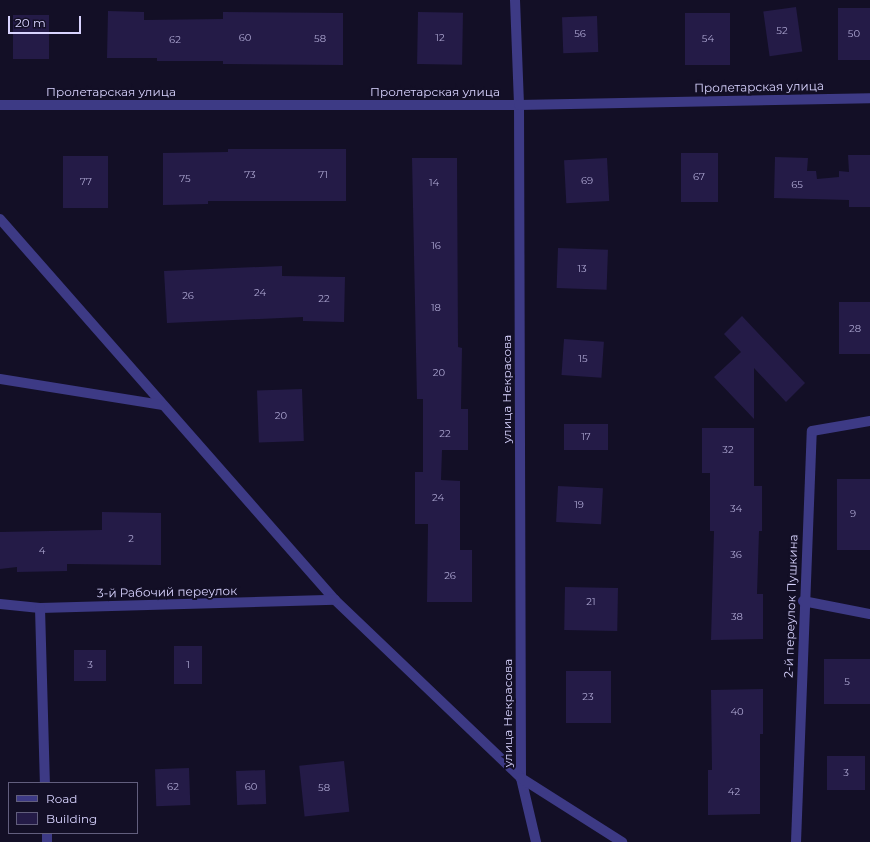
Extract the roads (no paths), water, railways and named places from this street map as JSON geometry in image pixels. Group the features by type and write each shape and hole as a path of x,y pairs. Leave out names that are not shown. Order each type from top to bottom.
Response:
{"street":[{"name":"улица Некрасова","path":"515,0 519,105 521,778 536,842"},
{"name":"Пролетарская улица","path":"0,105 519,105 870,98"},
{"path":"0,219 335,600 521,778 622,842"},
{"path":"0,379 163,405"},
{"name":"2-й переулок Пушкина","path":"796,842 803,601 812,431 870,421"},
{"name":"3-й Рабочий переулок","path":"0,604 40,608 335,600"},
{"path":"803,601 870,614"},
{"path":"40,608 45,782"}]}
